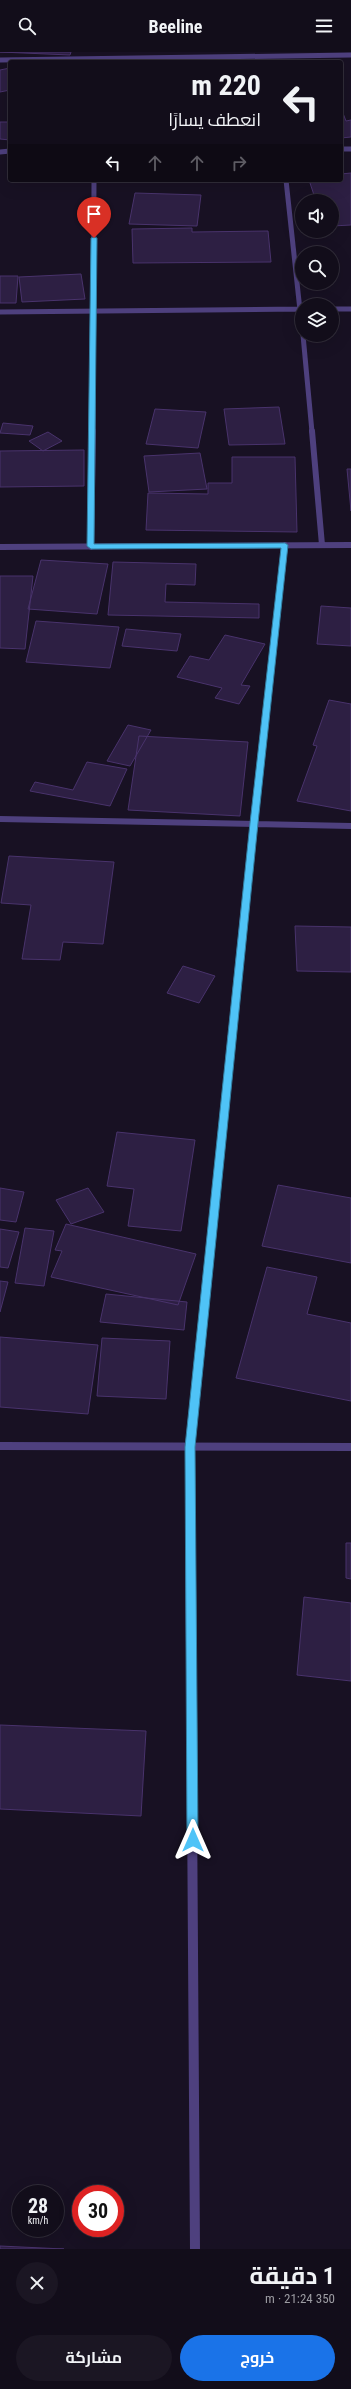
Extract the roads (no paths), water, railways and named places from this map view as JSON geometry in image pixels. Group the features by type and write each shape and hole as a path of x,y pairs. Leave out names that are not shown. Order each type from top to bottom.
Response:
{"street":[{"path":"98,52 98,60"},
{"path":"0,60 98,60 351,55"},
{"path":"91,546 95,311 94,182"},
{"path":"286,182 300,298"},
{"path":"0,312 295,309"},
{"path":"339,309 351,309"},
{"path":"303,342 322,545"},
{"path":"195,2249 190,1447 254,823 285,545"},
{"path":"0,547 351,545"},
{"path":"0,819 351,826"},
{"path":"0,1446 351,1447"}]}
